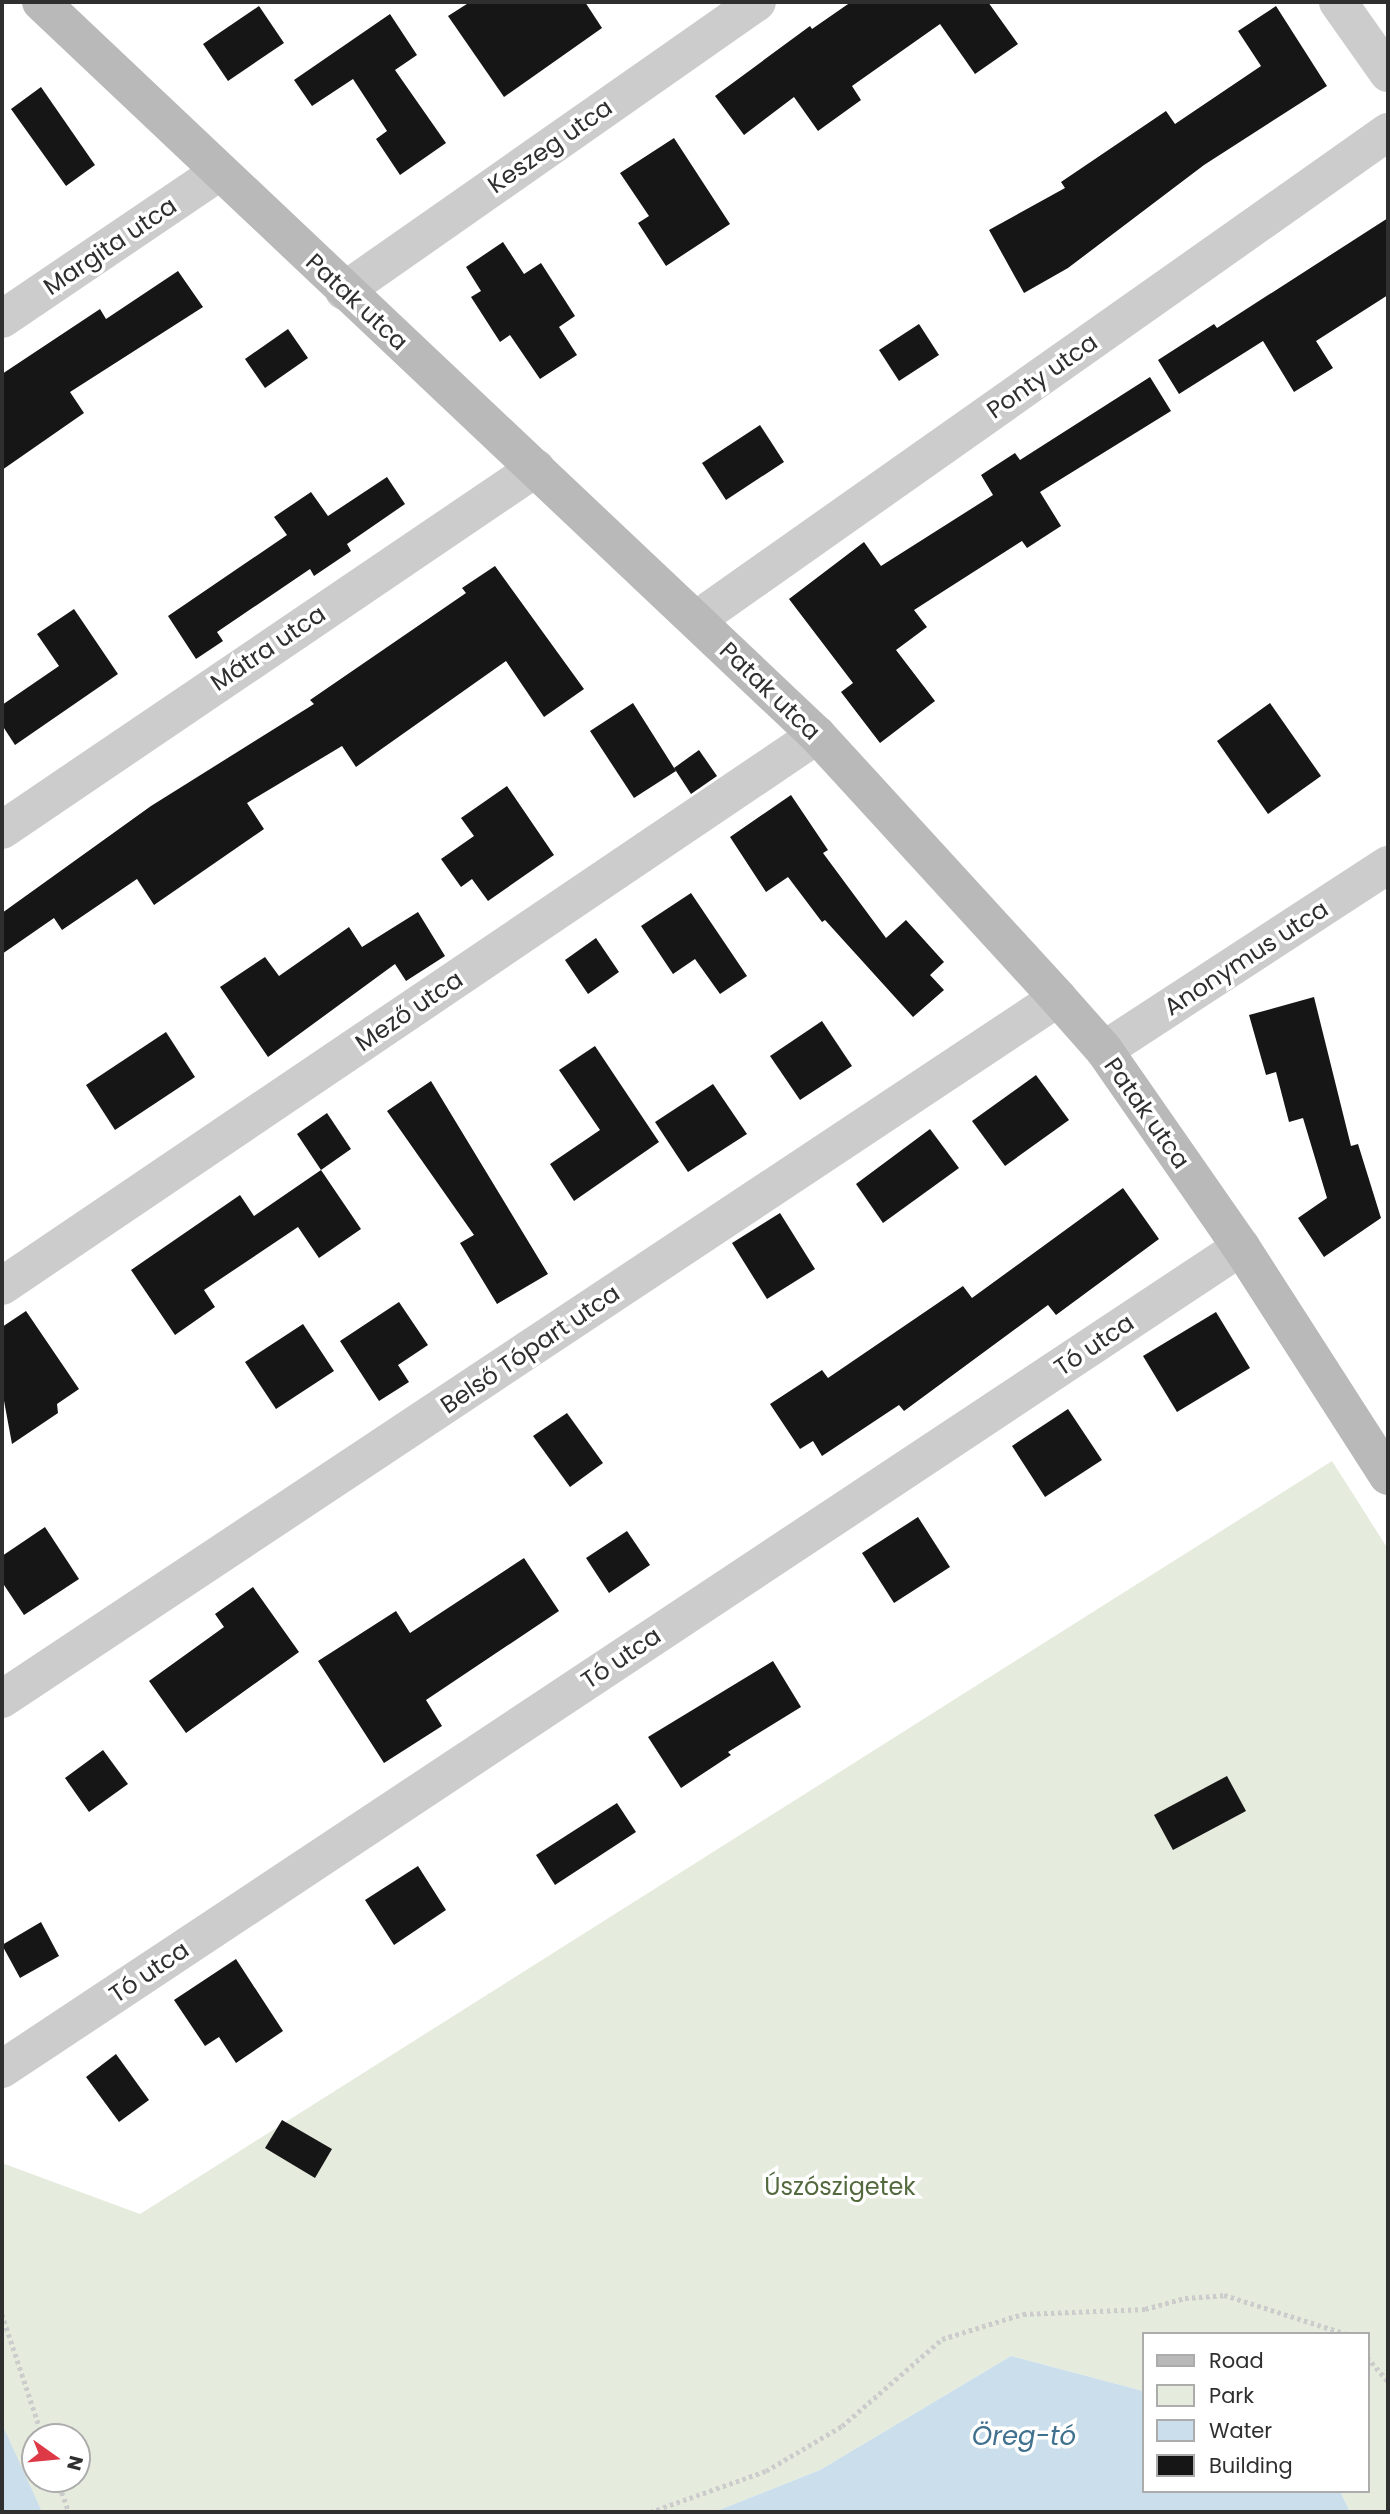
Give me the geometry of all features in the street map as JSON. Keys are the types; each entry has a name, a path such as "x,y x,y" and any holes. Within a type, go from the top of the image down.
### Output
{"street":[{"name":"Patak utca","path":"41,2 218,173 536,468 817,735 1058,998 1104,1050 1241,1247 1388,1476"},
{"name":"Keszeg utca","path":"344,291 757,2"},
{"path":"1338,2 1388,74"},
{"name":"Ponty utca","path":"696,620 1388,132"},
{"name":"Margita utca","path":"2,318 218,173"},
{"name":"Mátra utca","path":"2,830 536,468"},
{"name":"Mező utca","path":"2,1286 817,735"},
{"name":"Anonymus utca","path":"1104,1050 1388,866"},
{"name":"Belső Tópart utca","path":"2,1699 1058,998"},
{"name":"Tó utca","path":"2,2069 1241,1247"}],"path":[{"path":"650,2512 766,2471 842,2426 942,2339 1023,2314 1145,2309 1185,2298 1224,2295 1341,2332"},
{"path":"2,2314 38,2423"},
{"path":"1369,2359 1388,2381"},
{"path":"62,2493 69,2512"}],"green space":[{"name":"Úszószigetek","path":"1332,1461 1388,1549 1388,2512 1350,2512 1341,2493 1369,2493 1369,2332 1142,2332 1142,2391 1011,2356 820,2470 714,2512 2,2512 2,2163 140,2214"}],"water":[{"name":"Öreg-tó","path":"1011,2356 1142,2391 1142,2493 1341,2493 1350,2512 714,2512 820,2470"},
{"path":"2,2424 21,2466 21,2493 33,2493 42,2512 2,2512"}],"building":[{"path":"470,2 585,2 602,28 504,97 448,16"},
{"path":"851,2 988,2 1018,44 975,74 940,24 852,86 861,100 818,131 794,97 744,135 715,96 810,26 812,29"},
{"path":"259,6 284,43 228,81 203,44"},
{"path":"1276,6 1327,86 1204,165 1068,268 1024,293 989,230 1065,188 1061,182 1166,111 1175,124 1261,66 1238,31"},
{"path":"390,14 417,55 395,70 446,143 400,175 376,139 387,131 353,79 312,106 294,80"},
{"path":"41,87 95,165 66,186 11,109"},
{"path":"674,138 730,224 666,266 638,223 649,216 620,173"},
{"path":"1388,218 1388,295 1316,341 1333,368 1294,392 1263,341 1179,394 1158,360 1214,324 1217,328"},
{"path":"503,242 524,274 541,263 575,316 559,327 577,355 540,379 510,335 500,342 471,297 481,291 466,267"},
{"path":"178,271 203,307 70,392 84,413 2,470 2,374 100,309 106,319"},
{"path":"919,324 939,355 899,381 879,350"},
{"path":"288,329 308,358 265,388 245,359"},
{"path":"1150,377 1171,411 1040,492 1061,526 1027,548 1022,541 914,610 927,627 896,650 935,701 880,743 841,692 853,683 789,599 864,542 881,566 993,495 981,475 1015,453 1020,460"},
{"path":"760,425 784,462 726,500 702,463"},
{"path":"387,477 405,504 347,544 351,551 314,576 310,569 217,632 223,641 196,659 168,616 287,535 274,517 311,492 328,516"},
{"path":"495,566 584,689 544,717 506,661 356,767 342,746 247,803 264,829 154,905 137,879 62,930 54,918 2,954 2,913 151,806 314,704 310,700 466,593 462,588"},
{"path":"74,609 118,674 15,745 2,725 2,705 59,666 37,634"},
{"path":"633,703 676,771 634,798 590,731"},
{"path":"1270,703 1321,776 1268,814 1217,741"},
{"path":"699,750 717,776 691,794 674,768"},
{"path":"507,786 554,855 488,901 472,879 461,887 441,859 474,836 461,818"},
{"path":"791,795 828,850 823,853 886,938 906,920 944,962 930,975 944,990 913,1017 825,920 822,922 788,877 766,892 730,837"},
{"path":"691,893 747,976 720,994 695,959 673,974 641,926"},
{"path":"418,912 445,956 406,981 395,964 268,1057 220,987 265,957 279,976 349,927 362,947"},
{"path":"596,938 619,972 588,994 565,960"},
{"path":"1314,997 1351,1146 1358,1144 1381,1218 1324,1257 1298,1218 1327,1198 1303,1118 1289,1122 1276,1072 1266,1075 1249,1015"},
{"path":"822,1021 852,1066 800,1100 770,1056"},
{"path":"166,1032 195,1077 115,1130 86,1085"},
{"path":"595,1046 659,1142 574,1201 550,1164 600,1130 559,1070"},
{"path":"1036,1075 1069,1120 1005,1166 972,1121"},
{"path":"431,1081 548,1274 497,1304 460,1243 474,1235 387,1111"},
{"path":"713,1084 747,1134 688,1172 655,1122"},
{"path":"327,1113 351,1149 321,1170 297,1134"},
{"path":"930,1129 959,1168 883,1223 856,1184"},
{"path":"321,1170 361,1229 319,1258 298,1227 204,1290 215,1307 175,1335 131,1270 240,1195 254,1216"},
{"path":"1123,1188 1159,1239 1056,1315 1048,1305 904,1411 899,1405 822,1456 813,1441 800,1449 770,1404 822,1370 828,1378 963,1286 972,1298"},
{"path":"780,1213 815,1269 767,1299 732,1243"},
{"path":"399,1302 428,1345 398,1365 409,1382 379,1401 340,1341"},
{"path":"26,1311 79,1389 57,1404 58,1413 12,1444 2,1390 2,1327"},
{"path":"1216,1312 1250,1368 1177,1412 1143,1356"},
{"path":"303,1324 334,1371 276,1409 245,1362"},
{"path":"1068,1409 1102,1460 1045,1497 1012,1446"},
{"path":"567,1413 603,1463 570,1487 533,1436"},
{"path":"918,1517 950,1567 894,1603 862,1553"},
{"path":"45,1527 79,1579 24,1615 2,1582 2,1556"},
{"path":"627,1531 650,1565 609,1593 586,1558"},
{"path":"524,1558 559,1611 426,1700 442,1726 384,1763 318,1661 396,1611 410,1633"},
{"path":"253,1587 299,1652 186,1733 149,1681 224,1627 215,1614"},
{"path":"773,1661 801,1707 728,1752 731,1755 681,1788 648,1737"},
{"path":"103,1750 128,1784 89,1812 65,1778"},
{"path":"1227,1776 1246,1811 1173,1850 1154,1815"},
{"path":"617,1803 636,1832 555,1885 536,1855"},
{"path":"418,1866 446,1910 394,1945 365,1900"},
{"path":"41,1922 59,1956 20,1978 2,1945"},
{"path":"236,1959 283,2031 236,2063 219,2037 205,2046 174,2000"},
{"path":"116,2054 149,2100 119,2122 86,2077"},
{"path":"282,2120 332,2149 315,2178 265,2148"}]}
